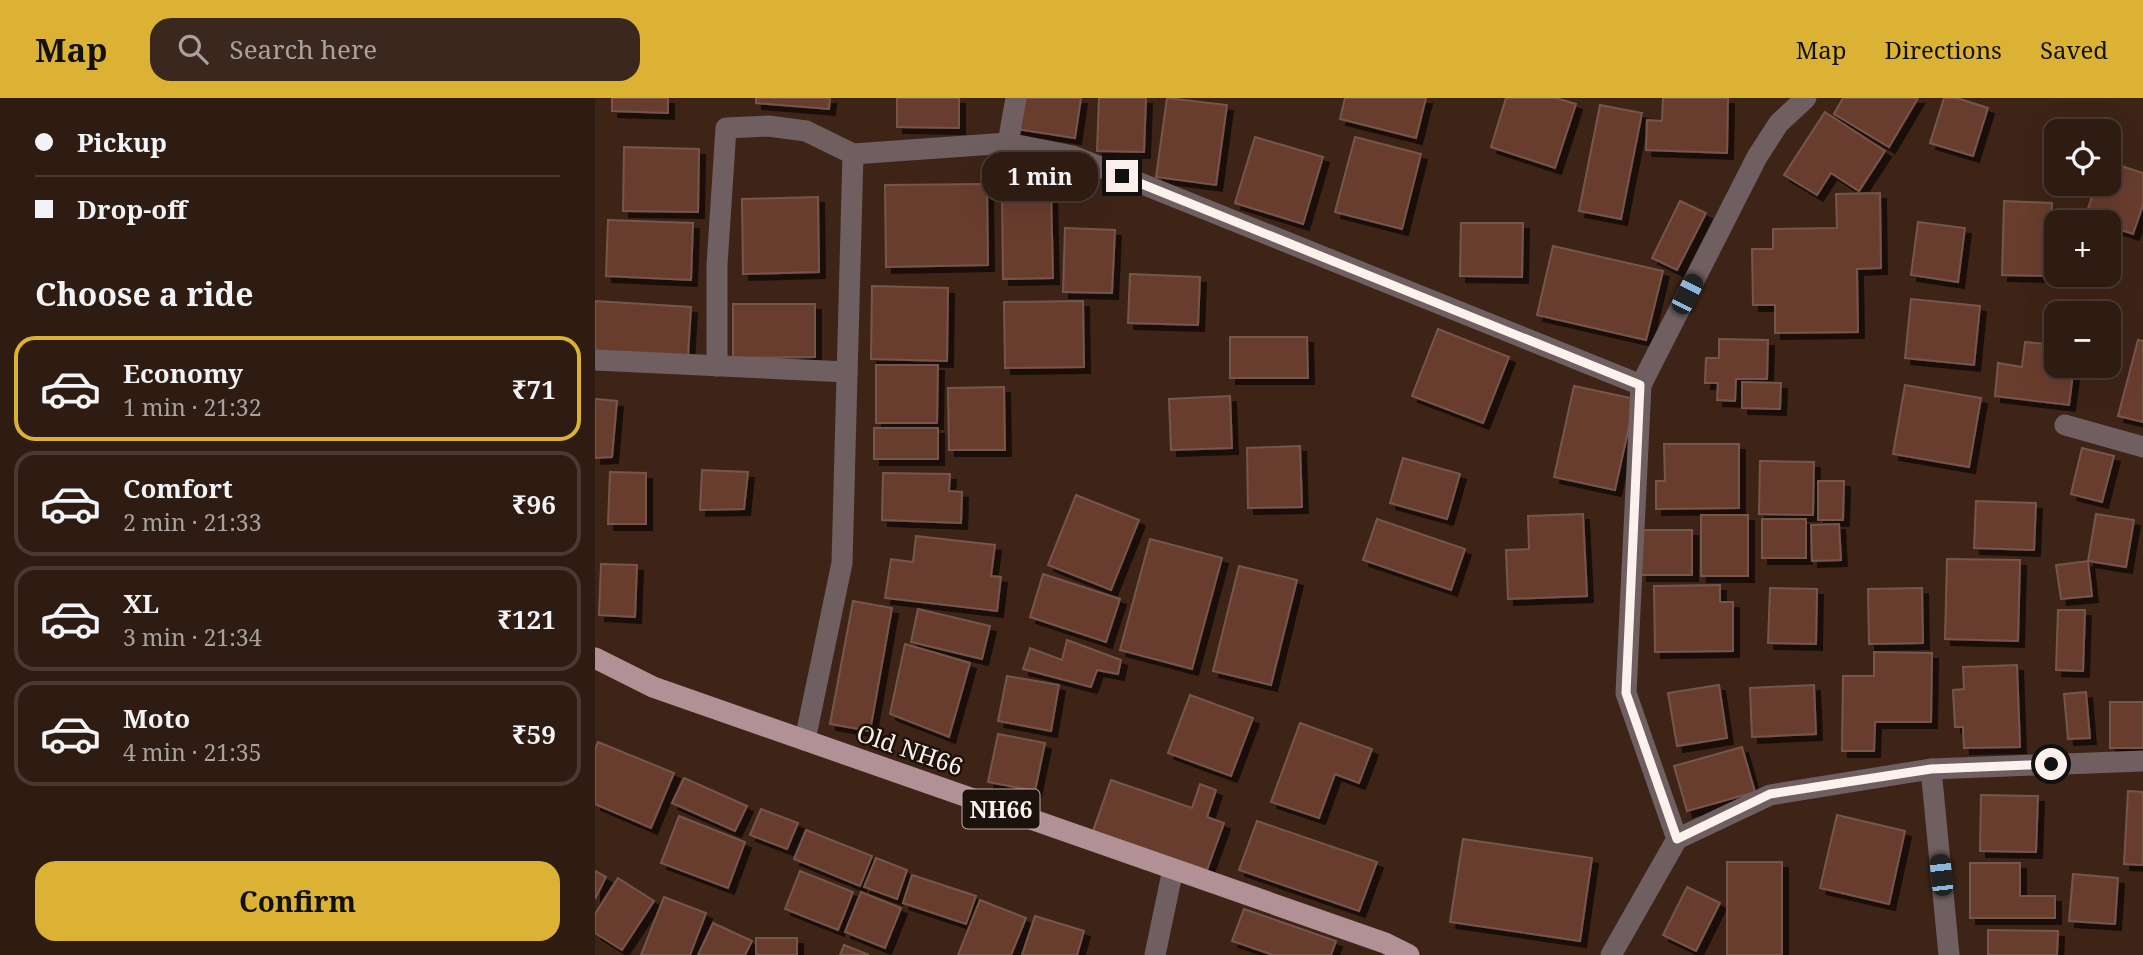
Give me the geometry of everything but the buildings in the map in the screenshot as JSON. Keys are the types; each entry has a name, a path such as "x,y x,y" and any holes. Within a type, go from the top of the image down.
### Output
{"main road":[{"name":"Old NH66","path":"595,658 653,687 1385,943 1409,955"}],"street":[{"path":"1008,143 1016,98"},
{"path":"1677,839 1626,693 1640,385 1757,157 1780,123 1806,98"},
{"path":"716,366 717,265 726,128 768,126 806,131 853,154 1008,143 1073,156 1640,385"},
{"path":"805,740 842,562 853,154"},
{"path":"595,360 847,372"},
{"path":"2065,425 2143,447"},
{"path":"1611,955 1677,839 1770,794 1931,769 2143,761"},
{"path":"1931,769 1949,955"},
{"path":"1155,955 1173,869"}],"route":[{"path":"1122,176 1640,385 1626,693 1677,839 1770,794 1931,769 2051,764"}]}
